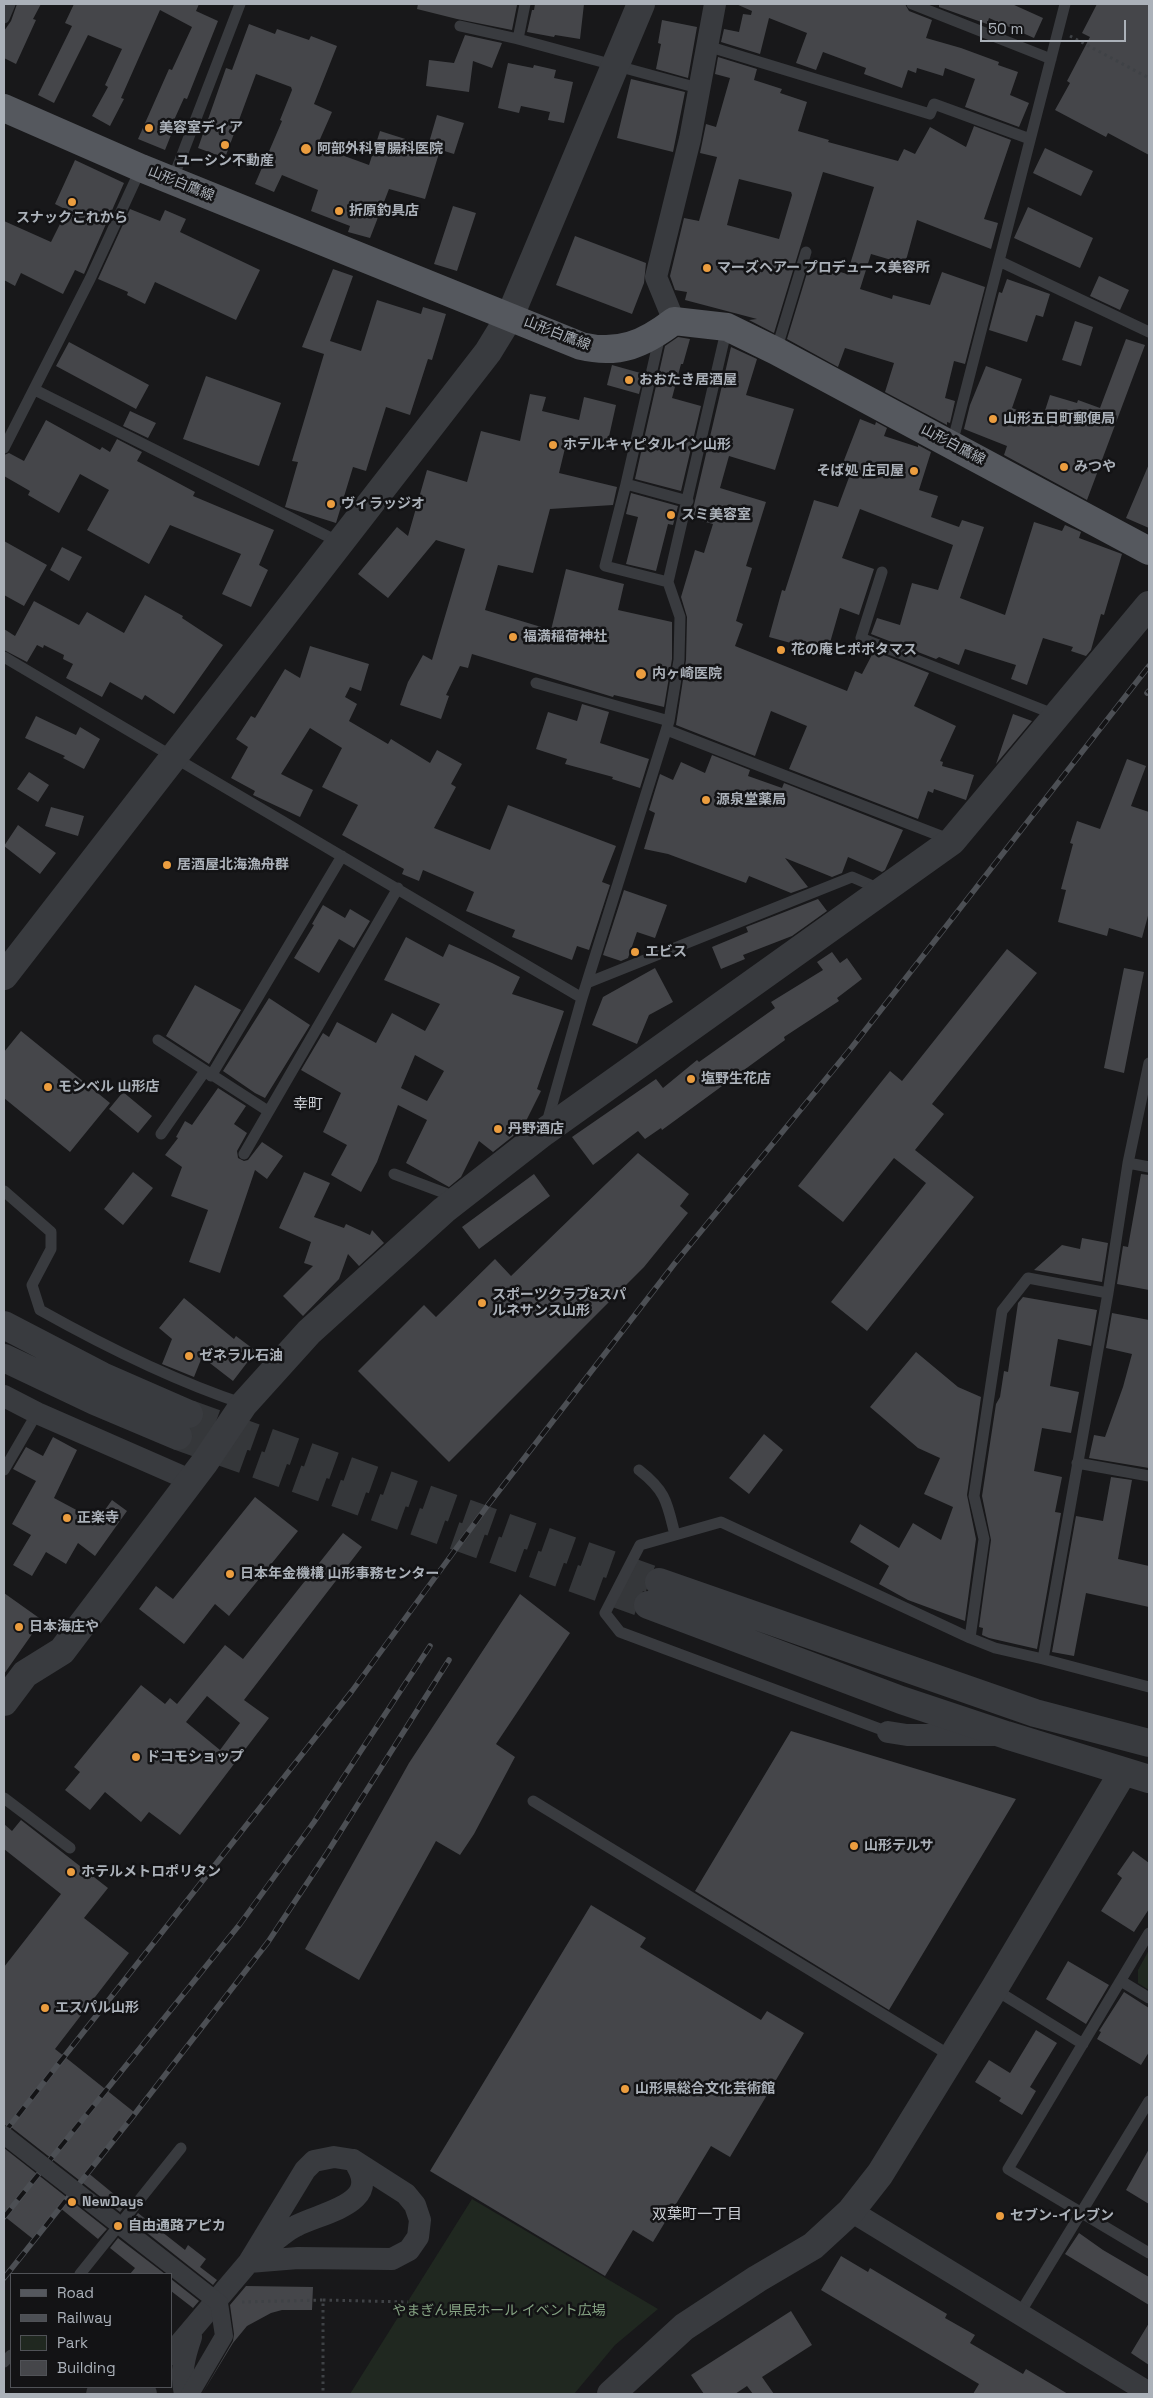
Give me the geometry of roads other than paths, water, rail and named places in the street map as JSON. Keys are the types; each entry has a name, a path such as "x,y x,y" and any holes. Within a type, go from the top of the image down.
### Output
{"main road":[{"name":"山形白鷹線","path":"4,108 172,181 581,346 594,349 626,348 667,326 728,327 952,444 1149,551"}],"street":[{"path":"4,976 338,542 488,352 510,316 641,4"},
{"path":"667,326 656,277 690,138 715,4"},
{"path":"4,1702 25,1674 62,1651 205,1462 244,1404 308,1332 460,1198 544,1132 884,891 952,840 1149,605"},
{"path":"4,1325 102,1376 184,1425 94,1401 4,1358"},
{"path":"4,1396 36,1413 190,1480"},
{"path":"611,2394 684,2327 757,2279 812,2246 850,2211 880,2174 951,2056 1133,1772 1006,1735 900,1700 654,1594 1035,1713 1145,1740"},
{"path":"888,1732 900,1726 906,1718 907,1709 900,1700"},
{"path":"888,1732 907,1735 1006,1735"},
{"path":"4,2135 219,2303 224,2336 190,2394"},
{"path":"172,2353 193,2331 249,2262 305,2170 314,2162 334,2157 353,2160 406,2194 415,2205 420,2220 418,2237 409,2250 392,2259 298,2258 249,2262"},
{"path":"249,2262 295,2226 346,2206 354,2200 362,2181 361,2171 353,2160"},
{"path":"850,2211 1149,2393"},
{"path":"186,2394 182,2380 183,2360 193,2331"},
{"path":"100,2394 135,2390"}],"lane":[{"path":"4,18 10,4"},
{"path":"172,181 240,4"},
{"path":"518,39 525,4"},
{"path":"912,4 1052,59"},
{"path":"952,444 1065,4"},
{"path":"460,26 518,39 698,88"},
{"path":"707,46 930,114 934,104 1030,139"},
{"path":"4,448 35,390 141,168"},
{"path":"776,351 806,252"},
{"path":"999,261 1149,332"},
{"path":"667,326 605,566 668,582"},
{"path":"544,1132 582,998 668,725 679,660 680,617 668,582 728,327"},
{"path":"35,390 338,542"},
{"path":"626,484 688,501"},
{"path":"882,572 861,638 1056,715"},
{"path":"4,657 582,998"},
{"path":"536,683 668,725 952,840"},
{"path":"161,1134 208,1074 342,856"},
{"path":"587,983 852,877 884,891"},
{"path":"244,1154 398,888"},
{"path":"158,1040 268,1111"},
{"path":"1043,1659 1108,1293 1128,1163 1149,1064"},
{"path":"1128,1163 1149,1167"},
{"path":"394,1174 460,1198"},
{"path":"4,1191 52,1232 51,1249 32,1285 40,1310 119,1353 201,1390 244,1404"},
{"path":"970,1638 984,1540 974,1496 1002,1311 1028,1278 1108,1293"},
{"path":"4,1470 36,1413"},
{"path":"1077,1463 1149,1476"},
{"path":"639,1470 660,1488 665,1497 675,1535"},
{"path":"888,1732 620,1632 605,1613 640,1545 721,1522 995,1648 1149,1687"},
{"path":"4,1798 70,1848"},
{"path":"533,1801 951,2056"},
{"path":"1149,1933 1008,2169 1149,2253"},
{"path":"1121,1981 1149,1998"},
{"path":"994,1989 1083,2044"},
{"path":"1020,2314 1149,2101"},
{"path":"81,2273 181,2148"}],"tunnel":[{"path":"189,1414 659,1582"},
{"path":"178,1436 648,1605"}],"railway":[{"path":"4,2133 352,1691 488,1505 675,1263 852,1047 1149,666"},
{"path":"4,2217 240,1924 314,1822 430,1646"},
{"path":"4,2278 134,2115 268,1942 327,1853 449,1660"}],"place":[{"name":"美容室ディア","path":"149,128"},
{"name":"ユーシン不動産","path":"225,145"},
{"name":"阿部外科胃腸科医院","path":"306,149"},
{"name":"スナックこれから","path":"72,202"},
{"name":"折原釣具店","path":"339,211"},
{"name":"マーズヘアー プロデュース美容所","path":"707,268"},
{"name":"おおたき居酒屋","path":"629,380"},
{"name":"山形五日町郵便局","path":"993,419"},
{"name":"ホテルキャピタルイン山形","path":"553,445"},
{"name":"みつや","path":"1064,467"},
{"name":"そば処 庄司屋","path":"914,471"},
{"name":"ヴィラッジオ","path":"331,504"},
{"name":"スミ美容室","path":"671,515"},
{"name":"福満稲荷神社","path":"513,637"},
{"name":"花の庵ヒポポタマス","path":"781,650"},
{"name":"内ヶ崎医院","path":"641,674"},
{"name":"源泉堂薬局","path":"706,800"},
{"name":"居酒屋北海漁舟群","path":"167,865"},
{"name":"エビス","path":"635,952"},
{"name":"塩野生花店","path":"691,1079"},
{"name":"モンベル 山形店","path":"48,1087"},
{"name":"丹野酒店","path":"498,1129"},
{"name":"スポーツクラブ&スパ ルネサンス山形","path":"482,1303"},
{"name":"ゼネラル石油","path":"189,1356"},
{"name":"正楽寺","path":"67,1518"},
{"name":"日本年金機構 山形事務センター","path":"230,1574"},
{"name":"日本海庄や","path":"19,1627"},
{"name":"ドコモショップ","path":"136,1757"},
{"name":"山形テルサ","path":"854,1846"},
{"name":"ホテルメトロポリタン","path":"71,1872"},
{"name":"エスパル山形","path":"45,2008"},
{"name":"山形県総合文化芸術館","path":"625,2089"},
{"name":"NewDays","path":"72,2202"},
{"name":"セブン-イレブン","path":"1000,2216"},
{"name":"自由通路アピカ","path":"118,2226"}],"district":[{"name":"幸町","path":"308,1105"},
{"name":"双葉町一丁目","path":"697,2215"}],"park label":[{"name":"やまぎん県民ホール イベント広場","path":"499,2311"}]}
